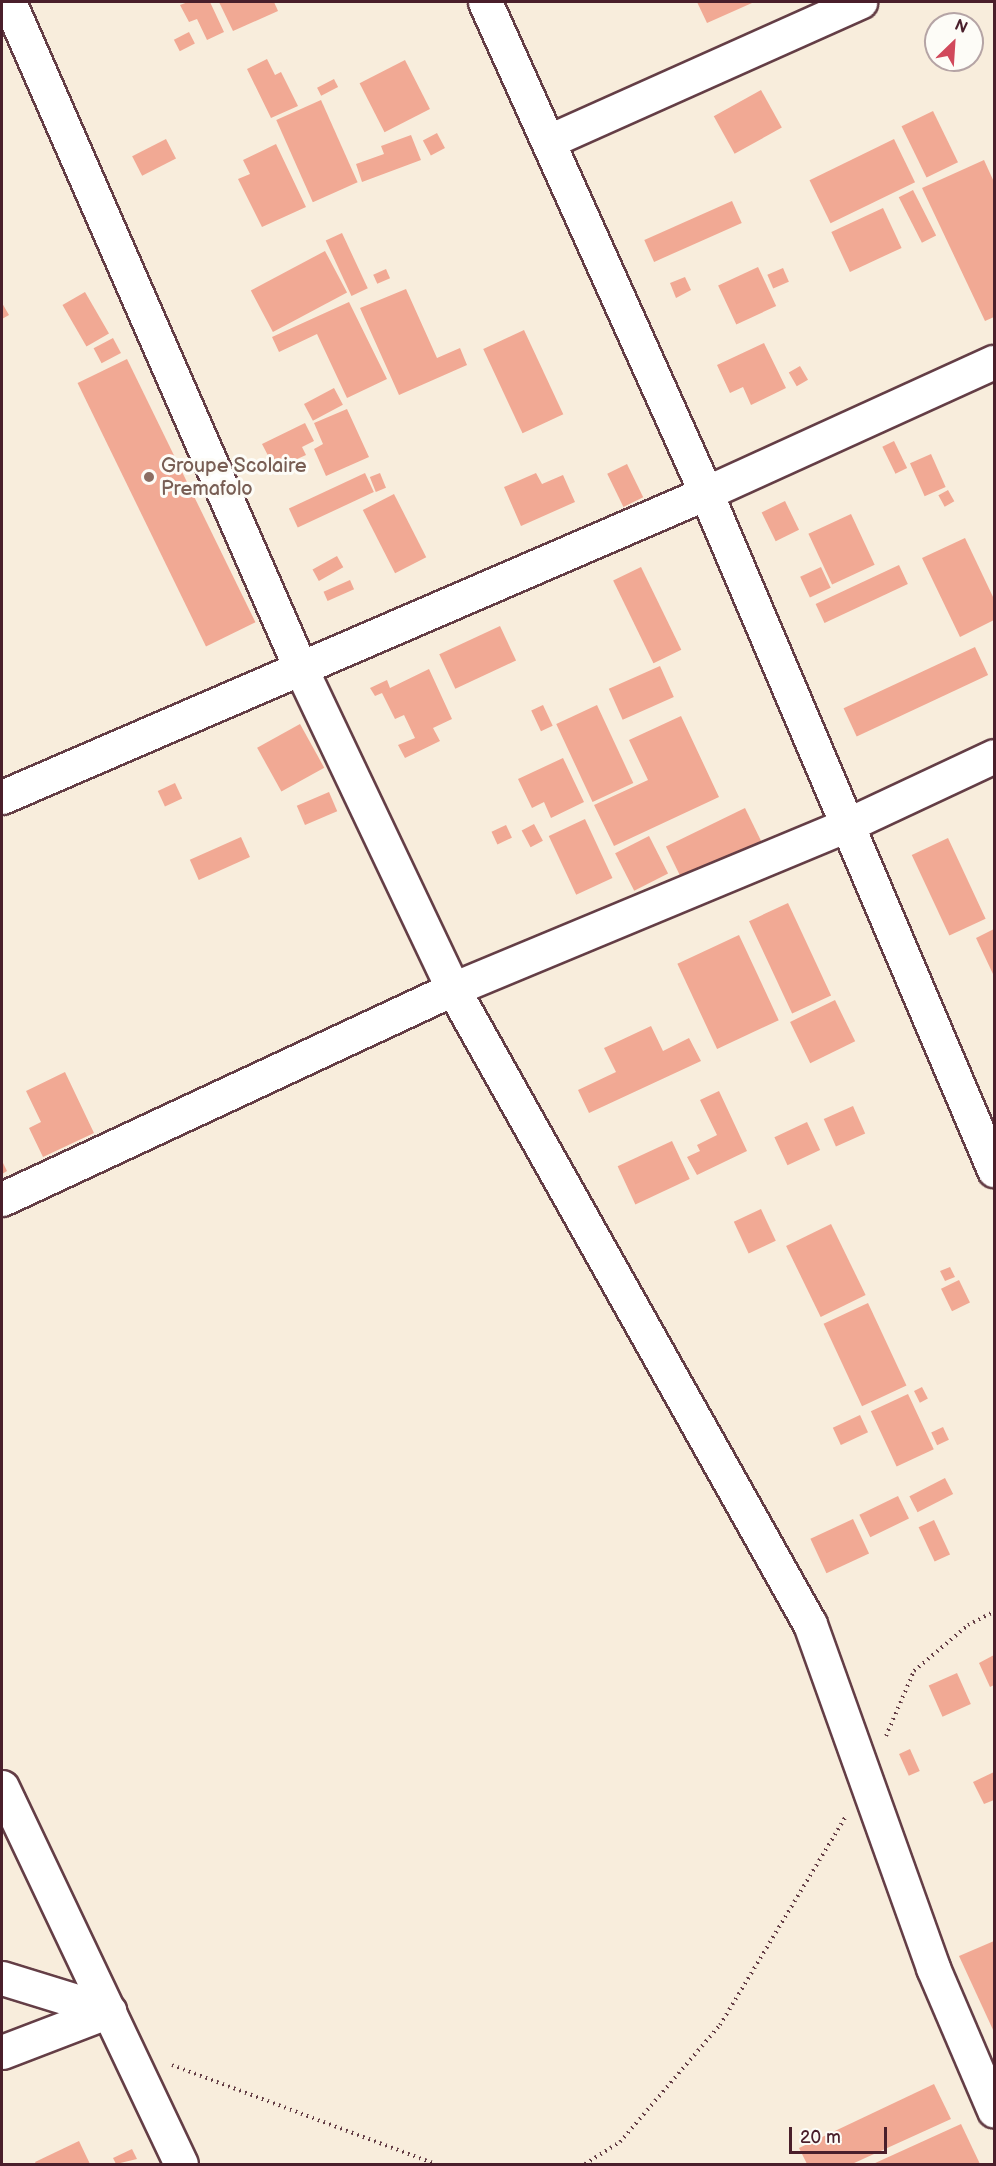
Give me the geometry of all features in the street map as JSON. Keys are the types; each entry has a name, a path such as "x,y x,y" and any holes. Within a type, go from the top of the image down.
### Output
{"street":[{"path":"9,2 300,667 453,989 810,1624 933,1968 994,2110"},
{"path":"485,2 706,493 994,1165"},
{"path":"549,141 861,2"},
{"path":"2,797 706,493 994,362"},
{"path":"2,1199 453,989 847,825 994,756"},
{"path":"2,1787 182,2164"},
{"path":"2,1978 109,2011"},
{"path":"2,2052 109,2011"}],"path":[{"path":"585,2164 620,2142 720,2025 866,1782 914,1671 968,1625 994,1612"},
{"path":"126,2048 435,2164"}],"building":[{"path":"188,2 210,2 224,32 207,40 197,19 189,22 180,5"},
{"path":"219,2 274,2 278,11 233,31"},
{"path":"697,2 751,2 752,3 707,23"},
{"path":"189,32 195,44 180,51 174,40"},
{"path":"267,59 275,75 281,72 298,106 271,118 247,69"},
{"path":"405,60 430,109 385,132 360,83"},
{"path":"334,79 338,87 321,96 317,88"},
{"path":"761,90 782,128 735,154 714,116"},
{"path":"321,100 358,182 313,202 276,120"},
{"path":"933,111 958,162 927,178 902,126"},
{"path":"437,133 445,148 431,156 423,141"},
{"path":"411,135 421,160 362,182 356,164 384,154 381,146"},
{"path":"166,139 176,159 142,176 132,156"},
{"path":"894,139 915,182 831,223 810,180"},
{"path":"276,144 306,207 262,227 238,179 250,174 243,160"},
{"path":"984,160 994,182 994,317 985,321 922,188"},
{"path":"913,190 936,235 922,243 899,197"},
{"path":"732,201 742,223 654,262 644,240"},
{"path":"883,208 902,248 850,272 831,232"},
{"path":"342,233 368,288 351,296 326,241"},
{"path":"325,251 347,292 273,332 251,290"},
{"path":"758,267 776,306 736,325 718,286"},
{"path":"783,268 789,282 773,288 767,275"},
{"path":"386,269 390,278 377,284 373,275"},
{"path":"685,277 691,290 676,298 670,283"},
{"path":"406,289 437,358 460,348 467,365 399,395 360,308"},
{"path":"85,292 109,334 86,347 62,305"},
{"path":"349,302 387,379 347,398 317,334 279,352 272,337"},
{"path":"2,303 9,315 2,319"},
{"path":"524,330 563,414 523,433 483,349"},
{"path":"113,338 121,353 102,363 94,348"},
{"path":"764,343 786,388 751,405 743,387 730,393 717,365"},
{"path":"127,359 255,622 206,646 78,383"},
{"path":"800,366 808,380 797,386 789,372"},
{"path":"334,388 343,405 313,421 304,404"},
{"path":"347,409 369,457 326,476 314,449 323,444 314,423"},
{"path":"305,423 314,441 302,447 306,455 275,469 262,444"},
{"path":"894,441 907,468 895,474 882,447"},
{"path":"931,454 946,487 925,496 910,463"},
{"path":"627,464 643,497 623,507 607,474"},
{"path":"365,473 374,492 298,528 289,508"},
{"path":"380,473 386,488 376,492 370,477"},
{"path":"536,473 542,484 563,475 575,502 521,526 504,487"},
{"path":"948,490 954,501 945,507 938,495"},
{"path":"394,494 426,557 395,573 363,510"},
{"path":"785,501 799,530 776,541 762,512"},
{"path":"851,514 875,565 832,585 808,534"},
{"path":"965,538 994,599 994,620 960,637 922,558"},
{"path":"337,556 343,567 319,581 313,570"},
{"path":"899,565 908,584 824,623 816,604"},
{"path":"641,567 681,650 653,663 613,581"},
{"path":"821,567 831,588 810,598 800,577"},
{"path":"350,580 354,589 328,601 324,592"},
{"path":"500,626 516,660 455,689 439,654"},
{"path":"975,647 988,675 857,736 844,708"},
{"path":"660,666 674,697 623,720 609,689"},
{"path":"429,669 452,719 433,728 440,741 405,758 398,745 415,738 404,715 395,719 382,693 375,696 370,688 387,680 390,688"},
{"path":"543,705 553,726 541,731 531,710"},
{"path":"597,705 633,783 593,802 556,724"},
{"path":"681,716 719,797 614,846 594,805 648,780 629,740"},
{"path":"300,724 324,768 281,791 257,748"},
{"path":"563,758 584,802 551,818 544,802 532,808 518,779"},
{"path":"175,783 182,798 165,806 158,791"},
{"path":"329,792 337,811 305,825 297,806"},
{"path":"745,808 762,843 683,882 666,847"},
{"path":"585,819 612,878 576,895 549,836"},
{"path":"534,824 543,841 531,847 522,831"},
{"path":"506,825 512,838 497,844 491,832"},
{"path":"649,836 668,873 634,891 615,853"},
{"path":"241,837 250,857 199,880 190,860"},
{"path":"948,838 986,919 949,936 912,855"},
{"path":"788,903 831,995 792,1014 749,921"},
{"path":"994,929 994,973 993,974 976,938"},
{"path":"739,935 779,1020 717,1049 677,964"},
{"path":"835,1000 855,1041 810,1063 790,1022"},
{"path":"651,1026 663,1051 689,1038 701,1061 589,1113 578,1090 616,1072 604,1048"},
{"path":"65,1072 94,1133 43,1157 29,1128 41,1122 26,1091"},
{"path":"719,1091 747,1151 697,1175 687,1157 700,1151 697,1145 717,1135 700,1100"},
{"path":"853,1106 865,1133 836,1146 824,1119"},
{"path":"807,1122 820,1150 787,1165 774,1137"},
{"path":"672,1141 690,1179 635,1204 618,1166"},
{"path":"2,1161 7,1171 2,1174"},
{"path":"761,1209 776,1241 749,1253 734,1222"},
{"path":"831,1224 866,1295 821,1317 786,1246"},
{"path":"950,1267 955,1277 945,1281 940,1271"},
{"path":"959,1280 970,1302 952,1311 941,1289"},
{"path":"868,1303 906,1385 862,1406 824,1324"},
{"path":"922,1387 928,1399 920,1403 914,1391"},
{"path":"908,1394 934,1449 897,1467 871,1411"},
{"path":"860,1415 868,1432 841,1445 833,1428"},
{"path":"943,1427 949,1440 937,1445 931,1432"},
{"path":"945,1478 953,1494 918,1512 909,1496"},
{"path":"898,1496 909,1518 870,1537 859,1515"},
{"path":"853,1519 869,1553 826,1573 810,1539"},
{"path":"934,1520 950,1554 935,1562 919,1527"},
{"path":"994,1655 994,1685 990,1687 979,1663"},
{"path":"957,1673 971,1704 943,1717 929,1686"},
{"path":"910,1749 920,1771 909,1776 899,1754"},
{"path":"994,1772 994,1800 984,1804 973,1782"},
{"path":"994,1941 994,2032 959,1956"},
{"path":"934,2084 951,2119 852,2164 807,2164 799,2148"},
{"path":"961,2124 980,2164 873,2164"},
{"path":"79,2141 90,2164 36,2164 35,2162"},
{"path":"132,2149 137,2159 116,2164 113,2158"}],"place":[{"name":"Groupe Scolaire Premafolo","path":"149,477"}]}
